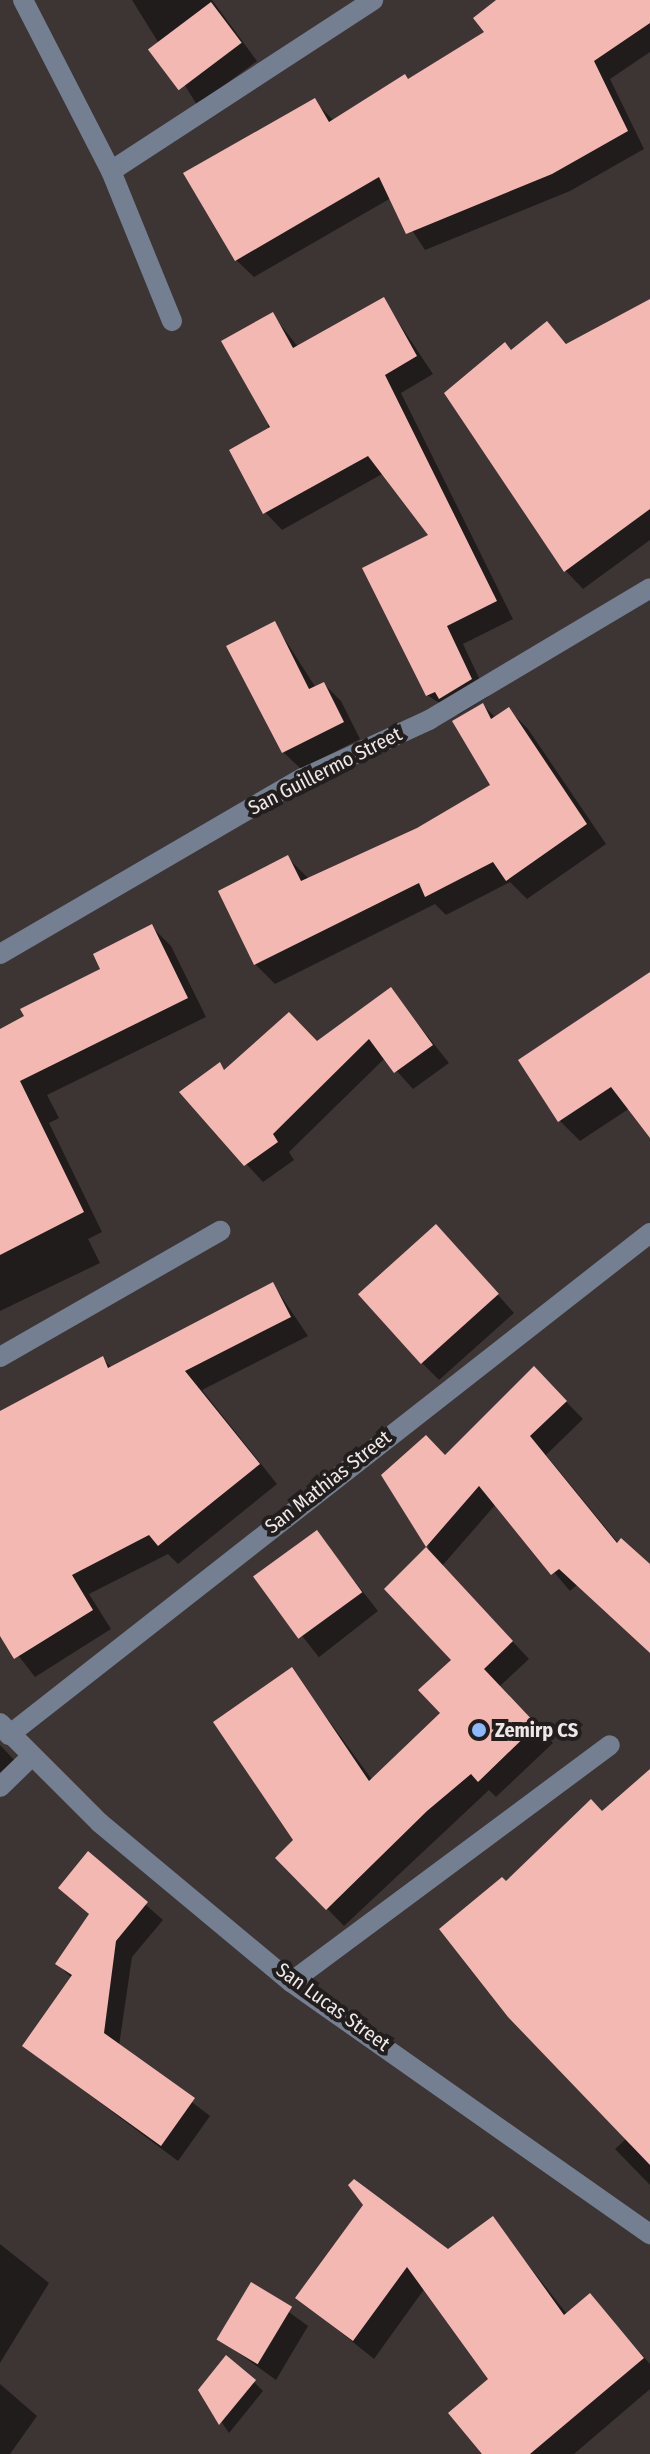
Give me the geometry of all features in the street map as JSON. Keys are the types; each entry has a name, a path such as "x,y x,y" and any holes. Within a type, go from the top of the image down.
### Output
{"street":[{"path":"23,0 111,171 172,321"},
{"path":"111,171 373,0"},
{"name":"San Guillermo Street","path":"0,954 303,778 429,720 650,588"},
{"path":"0,1357 220,1231"},
{"name":"San Mathias Street","path":"5,1729 650,1233"},
{"name":"San Lucas Street","path":"5,1729 31,1757 291,1982 650,2234"},
{"path":"291,1982 610,1745"},
{"path":"0,1787 31,1757"}],"building":[{"path":"496,0 650,0 650,23 594,61 628,131 552,174 406,234 379,177 235,261 183,173 315,98 329,122 405,74 408,79 484,32 473,18"},
{"path":"211,2 242,43 179,90 148,50"},
{"path":"384,297 417,356 385,375 497,601 447,626 472,679 439,699 435,692 426,696 362,568 428,535 368,456 263,514 229,450 270,427 221,341 273,312 293,348"},
{"path":"650,299 650,509 564,572 444,393 505,342 511,350 547,321 566,344"},
{"path":"275,621 309,689 324,682 344,722 282,753 226,646"},
{"path":"483,703 491,719 509,707 587,824 506,881 493,862 425,897 419,883 254,965 218,891 288,855 301,881 417,828 490,785 452,721"},
{"path":"152,924 188,998 20,1081 84,1212 0,1255 0,1029 24,1016 20,1009 100,969 93,954"},
{"path":"650,972 650,1138 611,1087 558,1122 518,1060"},
{"path":"391,987 433,1045 394,1073 369,1039 273,1134 278,1142 244,1166 179,1092 220,1062 224,1070 289,1012 317,1041"},
{"path":"436,1224 499,1294 421,1364 358,1294"},
{"path":"273,1282 291,1317 185,1371 260,1464 158,1546 149,1535 72,1575 93,1610 14,1659 0,1636 0,1411 103,1356 108,1368"},
{"path":"534,1366 567,1401 530,1436 617,1543 621,1538 650,1564 650,1653 559,1569 551,1575 479,1486 426,1547 381,1475 426,1435 445,1455"},
{"path":"317,1530 362,1592 298,1639 253,1576"},
{"path":"426,1547 513,1641 484,1669 537,1725 478,1782 471,1774 427,1811 326,1910 275,1858 293,1840 213,1722 292,1667 369,1781 440,1713 418,1690 451,1660 384,1589"},
{"path":"650,1769 650,2165 508,2017 439,1929 502,1877 506,1881 591,1799 602,1811"},
{"path":"88,1851 148,1902 116,1941 104,2033 195,2098 161,2146 22,2046 72,1975 55,1964 89,1914 58,1888"},
{"path":"354,2179 448,2249 493,2216 564,2315 590,2293 644,2358 530,2454 482,2454 448,2413 488,2379 407,2267 353,2341 295,2298 363,2205 348,2185"},
{"path":"251,2282 292,2307 258,2364 216,2339"},
{"path":"226,2355 256,2380 219,2425 198,2390"}],"place":[{"name":"Zemirp CS","path":"479,1730"}]}
